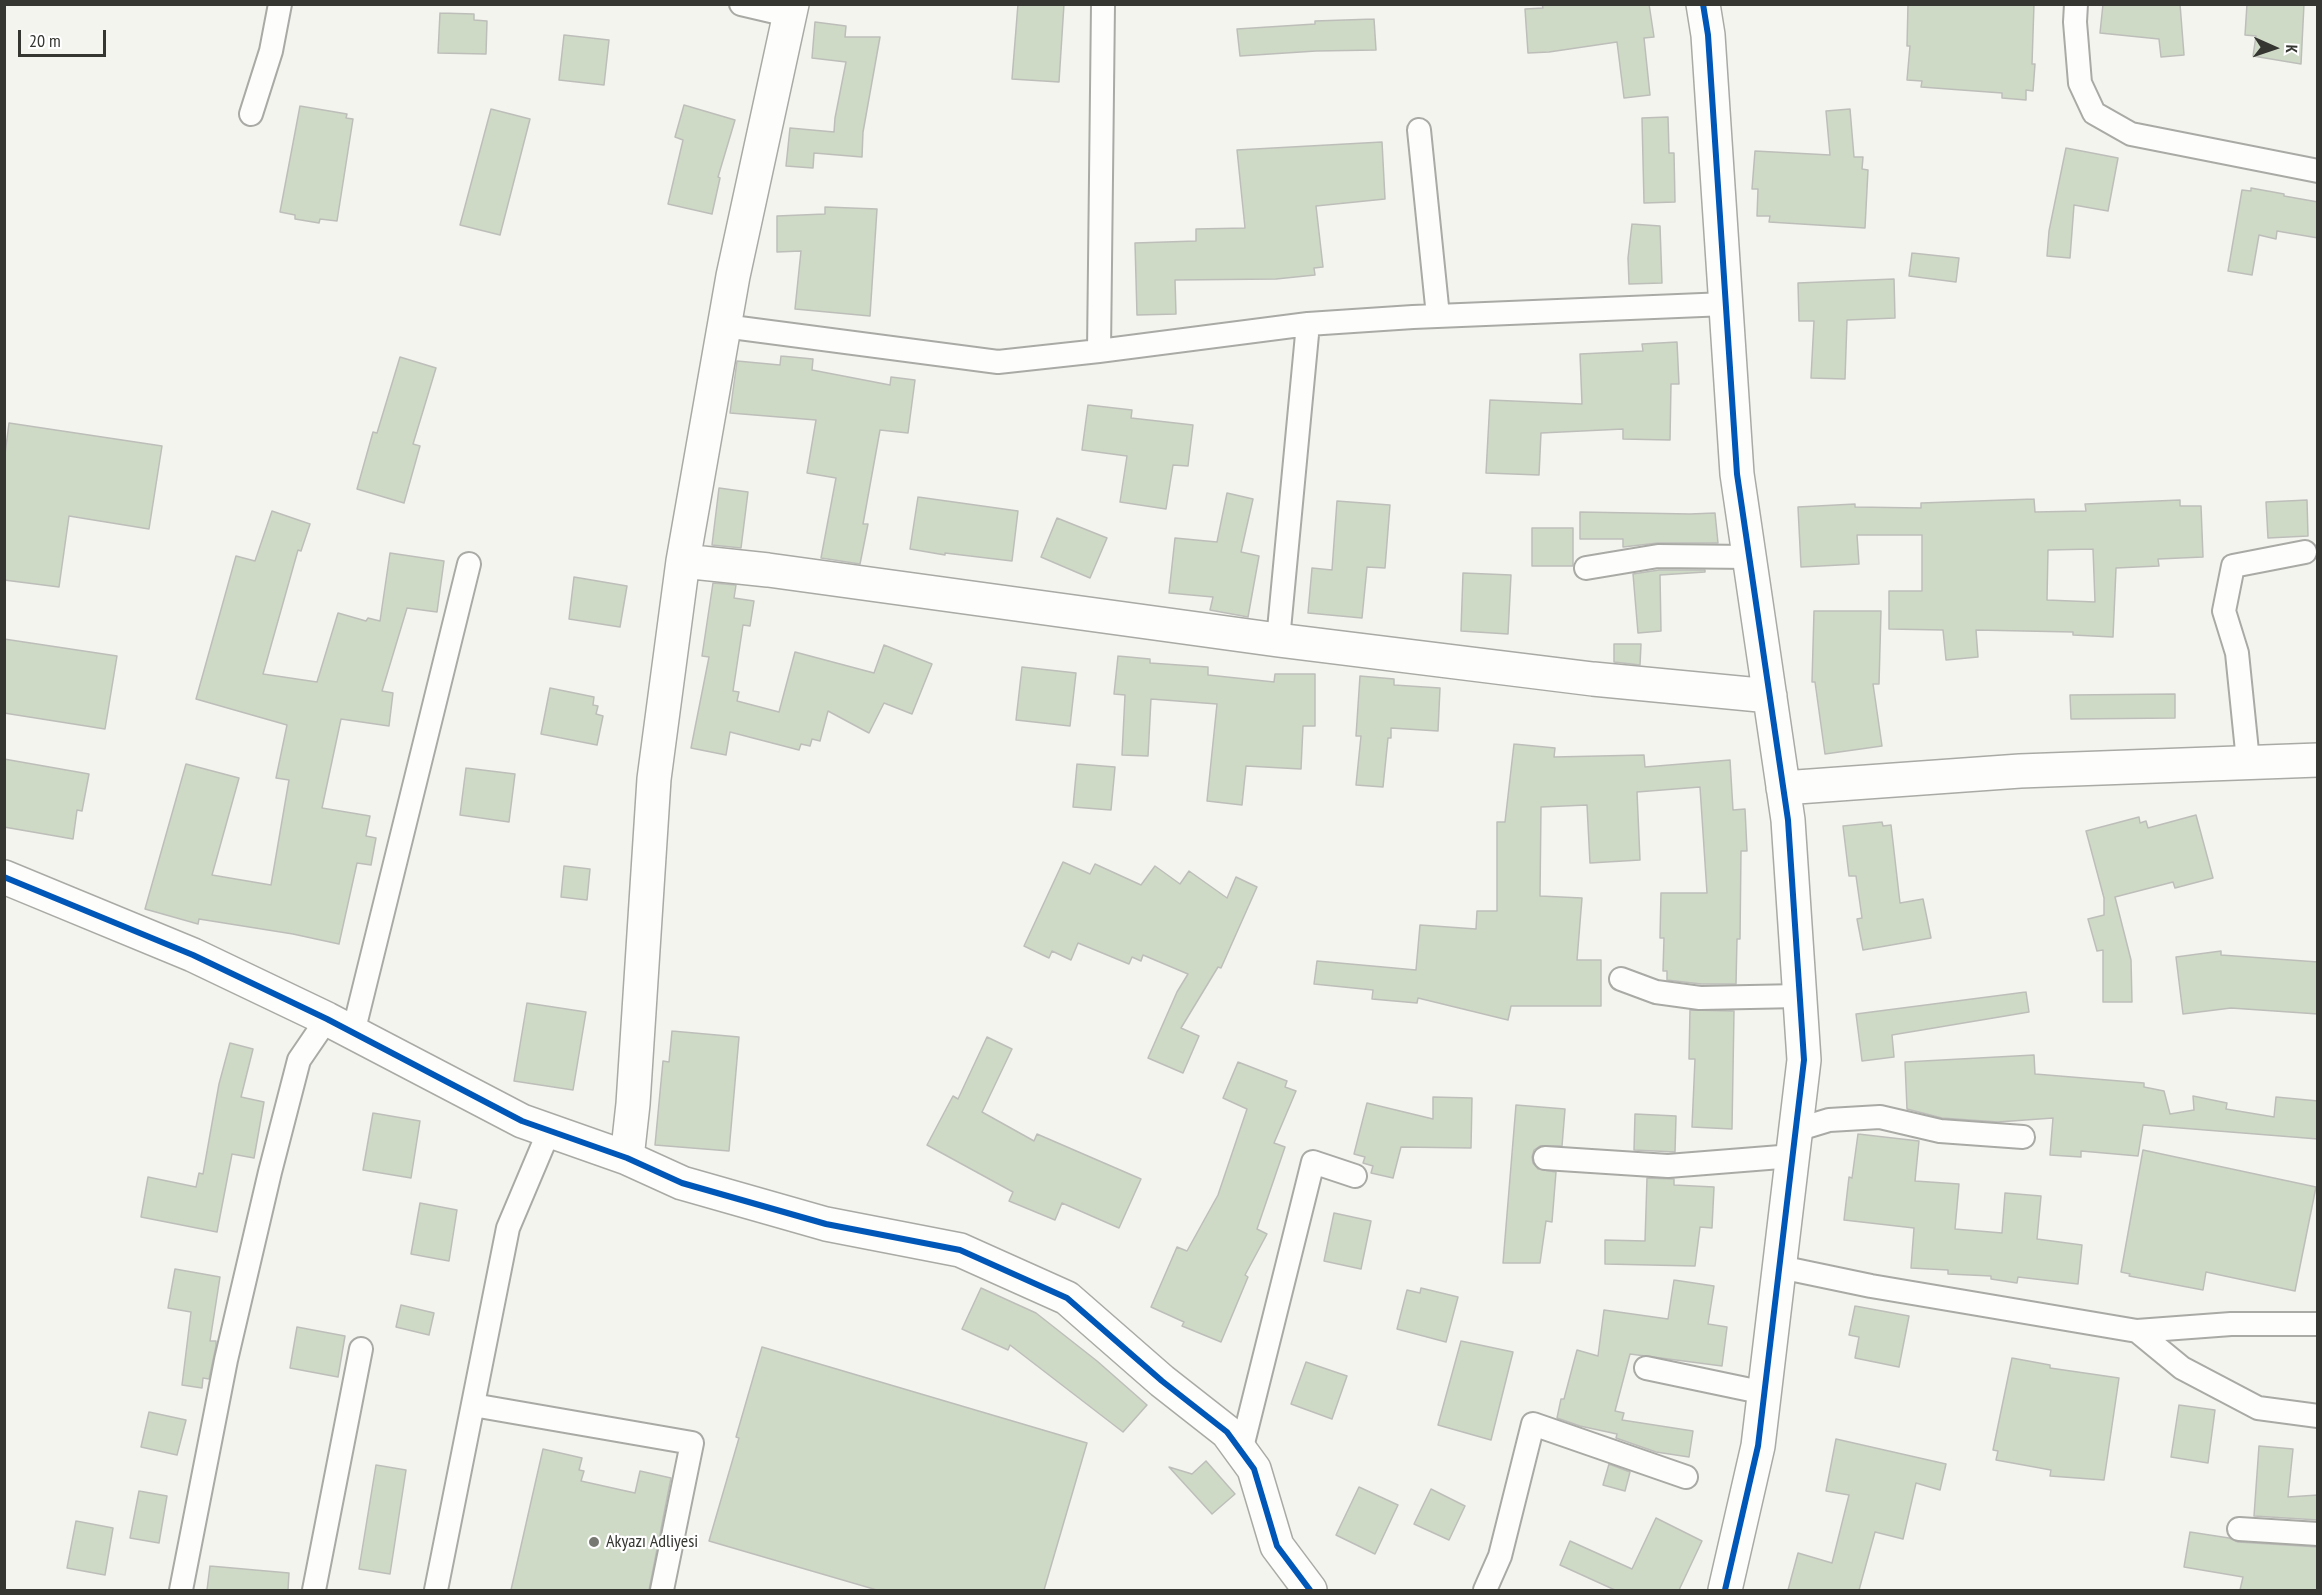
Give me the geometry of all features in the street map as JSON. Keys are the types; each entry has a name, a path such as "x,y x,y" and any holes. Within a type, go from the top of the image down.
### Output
{"street":[{"path":"250,114 271,51 280,4"},
{"path":"627,1158 633,1104 654,779 683,561 733,276 790,10 741,4"},
{"path":"1099,351 1103,4"},
{"path":"1702,4 1708,35 1737,474 1788,820 1804,1059 1758,1446 1725,1590"},
{"path":"2076,4 2074,22 2080,83 2094,113 2131,134 2318,171"},
{"path":"1419,130 1438,316"},
{"path":"724,326 998,362 1308,324 1726,304"},
{"path":"1278,640 1308,324"},
{"path":"2247,761 2237,653 2224,611 2233,566 2305,552"},
{"path":"1586,568 1658,556 1749,557"},
{"path":"683,561 792,573 1278,640 1593,679 1770,696"},
{"path":"181,1590 226,1360 272,1160 299,1059 340,1026 470,564"},
{"path":"1783,788 2020,771 2318,760"},
{"path":"4,877 193,955 340,1026 522,1121 627,1158 682,1183 826,1224 960,1251 1067,1298 1162,1381 1227,1432 1254,1469 1278,1546 1310,1590"},
{"path":"1621,979 1656,992 1700,998 1800,996"},
{"path":"1545,1158 1668,1166 1795,1143 1829,1120 1880,1117 1940,1131 2023,1137"},
{"path":"436,1590 508,1228 549,1131"},
{"path":"1241,1451 1312,1162 1355,1176"},
{"path":"1780,1267 1871,1286 2137,1331 2231,1324 2318,1324"},
{"path":"2137,1331 2182,1368 2258,1408 2318,1416"},
{"path":"314,1590 361,1349"},
{"path":"1646,1368 1765,1393"},
{"path":"472,1406 692,1443 662,1590"},
{"path":"1485,1590 1500,1556 1533,1424 1686,1477"},
{"path":"2239,1529 2318,1534"}],"building":[{"path":"1018,4 1064,4 1059,82 1012,79"},
{"path":"1542,4 1649,4 1654,37 1644,38 1650,95 1624,98 1617,42 1528,53 1525,9 1543,8"},
{"path":"1908,4 2034,4 2033,91 2026,90 2026,100 2002,98 2002,93 1921,87 1922,81 1907,80 1910,46 1907,46"},
{"path":"2103,4 2180,4 2184,55 2161,57 2159,39 2100,33"},
{"path":"2247,4 2304,4 2301,64 2253,56 2256,36 2245,35"},
{"path":"440,13 474,14 474,20 487,21 486,54 438,53"},
{"path":"1374,19 1376,50 1240,56 1237,29 1315,24 1315,21"},
{"path":"815,22 846,26 845,37 880,37 863,132 862,157 814,153 813,168 786,166 790,128 834,132 846,62 812,58"},
{"path":"564,35 609,40 604,85 559,80"},
{"path":"684,105 735,120 718,177 720,178 712,214 668,204 683,140 675,137"},
{"path":"300,106 347,114 346,118 353,119 337,221 320,219 319,223 295,219 295,215 280,212"},
{"path":"491,109 530,119 500,235 460,225"},
{"path":"1850,109 1854,157 1863,157 1862,169 1868,170 1865,228 1769,222 1770,216 1757,216 1758,189 1752,189 1755,151 1830,155 1826,111"},
{"path":"1668,117 1669,153 1674,153 1675,202 1644,203 1642,118"},
{"path":"1382,142 1385,199 1316,206 1323,267 1314,268 1315,275 1276,279 1175,280 1176,314 1137,315 1135,243 1196,241 1196,229 1245,228 1237,150"},
{"path":"2066,148 2118,158 2108,211 2074,205 2070,258 2047,256 2049,231"},
{"path":"2251,188 2318,202 2318,238 2277,231 2276,239 2259,235 2252,275 2228,271 2242,190 2251,191"},
{"path":"825,207 877,209 870,316 795,309 801,251 777,252 777,216 825,214"},
{"path":"1632,224 1660,226 1662,283 1629,284 1628,258"},
{"path":"1912,253 1959,258 1956,282 1909,276"},
{"path":"1894,279 1895,318 1847,320 1845,379 1811,378 1814,321 1799,321 1798,283"},
{"path":"1677,342 1679,384 1671,384 1670,440 1623,439 1623,429 1541,433 1539,475 1486,473 1490,400 1582,404 1580,354 1643,351 1642,344"},
{"path":"781,356 813,359 812,370 890,385 891,377 915,380 908,433 880,430 863,524 868,524 860,564 821,558 836,478 807,473 816,420 730,413 737,361 780,365"},
{"path":"400,357 436,368 413,444 420,446 404,503 357,489 373,432 377,433"},
{"path":"1088,405 1132,410 1131,418 1193,425 1188,466 1173,465 1166,509 1120,502 1127,456 1082,450"},
{"path":"9,423 162,446 149,529 69,516 59,587 4,580 4,462"},
{"path":"719,488 748,492 741,548 712,545"},
{"path":"1227,493 1253,499 1241,552 1259,556 1248,617 1210,610 1213,597 1169,593 1175,538 1217,542"},
{"path":"918,497 1018,511 1012,561 945,553 945,555 910,549"},
{"path":"2034,499 2035,512 2086,511 2085,504 2180,500 2180,506 2201,506 2203,557 2158,559 2159,566 2116,568 2113,637 2073,635 2073,632 1976,630 1978,657 1946,660 1943,630 1889,629 1889,591 1922,591 1922,535 1857,535 1859,564 1801,567 1798,507 1855,504 1855,507 1921,508 1921,503","holes":["2093,549 2095,602 2047,600 2048,550"]},
{"path":"2307,500 2308,536 2268,538 2266,502"},
{"path":"1337,501 1390,505 1385,568 1367,567 1362,618 1308,613 1312,568 1332,570"},
{"path":"272,511 310,524 301,551 298,550 263,674 317,682 338,613 366,621 368,618 380,621 390,553 444,561 437,612 407,608 382,691 393,693 389,726 341,719 322,808 370,816 366,836 376,838 371,865 357,863 339,944 199,919 198,924 145,909 186,764 239,778 212,875 271,885 289,780 276,778 287,725 196,699 236,556 255,561"},
{"path":"1580,512 1715,513 1718,543 1658,543 1623,547 1623,539 1580,539"},
{"path":"1057,518 1107,538 1090,578 1041,557"},
{"path":"1532,528 1573,528 1573,566 1532,566"},
{"path":"1659,570 1705,570 1705,572 1660,575 1661,631 1638,633 1633,574"},
{"path":"1463,573 1511,575 1508,634 1461,631"},
{"path":"574,577 627,586 620,627 569,619"},
{"path":"713,583 736,585 734,598 754,601 750,626 743,625 733,691 739,692 737,701 779,712 795,652 874,673 884,645 932,664 912,714 884,703 869,733 828,711 820,741 812,739 810,746 801,744 799,750 730,732 726,755 691,748 709,657 702,656"},
{"path":"1814,611 1881,611 1879,684 1873,684 1882,746 1825,754 1815,682 1812,682"},
{"path":"4,639 117,656 105,729 4,713"},
{"path":"1614,644 1641,644 1640,665 1614,662"},
{"path":"1118,656 1150,659 1150,663 1208,667 1208,675 1274,682 1275,674 1315,674 1315,726 1303,726 1301,769 1246,766 1242,805 1207,801 1217,704 1151,699 1148,756 1122,755 1125,695 1114,694"},
{"path":"1022,667 1076,673 1070,726 1016,720"},
{"path":"1360,676 1394,679 1394,685 1440,688 1438,731 1391,728 1383,787 1356,785 1361,736 1356,736"},
{"path":"550,688 594,697 593,705 598,706 596,714 603,716 597,745 541,734"},
{"path":"2175,694 2175,718 2071,719 2070,695"},
{"path":"1514,744 1555,748 1554,757 1644,755 1645,767 1730,760 1733,810 1745,809 1747,851 1741,851 1740,939 1737,939 1736,984 1701,984 1667,980 1667,971 1663,971 1664,938 1660,938 1661,893 1707,893 1700,787 1637,792 1640,860 1590,863 1587,805 1541,807 1540,896 1582,898 1577,960 1601,960 1601,1006 1511,1006 1508,1020 1418,998 1417,1003 1372,999 1373,990 1314,984 1317,961 1416,970 1420,925 1476,929 1477,911 1497,911 1497,822 1505,822"},
{"path":"4,759 89,774 82,811 77,810 73,839 4,827"},
{"path":"1077,764 1115,767 1111,810 1073,807"},
{"path":"466,768 515,774 509,822 460,815"},
{"path":"2196,815 2213,878 2175,888 2173,882 2115,897 2131,960 2132,1002 2103,1002 2103,950 2097,951 2088,919 2104,915 2104,898 2086,831 2139,817 2140,823 2146,821 2148,828"},
{"path":"1882,822 1883,826 1891,825 1900,903 1923,899 1931,938 1863,950 1857,919 1862,918 1856,876 1849,876 1843,826"},
{"path":"1063,862 1090,874 1095,864 1141,885 1155,866 1180,884 1189,871 1227,898 1236,877 1257,887 1221,968 1218,967 1181,1028 1199,1036 1183,1073 1148,1058 1177,992 1188,974 1143,955 1141,961 1132,957 1129,964 1078,943 1071,960 1052,951 1049,958 1024,946"},
{"path":"564,866 590,869 587,900 561,897"},
{"path":"2221,951 2221,955 2318,962 2318,1014 2231,1008 2183,1014 2176,957"},
{"path":"2026,992 2029,1012 1892,1035 1894,1057 1862,1061 1856,1014"},
{"path":"527,1003 586,1012 573,1090 514,1081"},
{"path":"1690,1010 1734,1011 1732,1129 1692,1127 1695,1059 1689,1059"},
{"path":"672,1031 739,1037 729,1151 655,1145 663,1061 669,1062"},
{"path":"987,1037 1012,1049 982,1112 1034,1141 1037,1134 1141,1179 1119,1228 1062,1203 1055,1220 1009,1201 1013,1192 927,1145 953,1096 958,1099"},
{"path":"230,1043 253,1049 241,1097 264,1102 254,1158 232,1154 217,1232 141,1217 148,1177 196,1187 199,1173 203,1174 219,1084"},
{"path":"2034,1055 2035,1074 2144,1083 2144,1087 2164,1091 2170,1114 2194,1110 2193,1096 2227,1103 2226,1109 2274,1117 2276,1097 2318,1101 2318,1139 2143,1125 2138,1156 2081,1151 2081,1157 2050,1155 2053,1118 1998,1122 1942,1118 1907,1109 1905,1062"},
{"path":"1238,1062 1287,1081 1285,1087 1296,1091 1274,1143 1285,1147 1257,1229 1267,1234 1245,1275 1248,1277 1221,1342 1182,1326 1184,1322 1151,1307 1177,1247 1187,1251 1218,1195 1247,1109 1223,1098"},
{"path":"1433,1097 1472,1098 1471,1148 1401,1147 1393,1178 1371,1173 1373,1166 1363,1163 1365,1157 1354,1154 1367,1103 1433,1119"},
{"path":"1516,1105 1565,1109 1562,1146 1540,1146 1534,1150 1532,1157 1538,1169 1556,1172 1552,1222 1546,1221 1540,1263 1503,1263"},
{"path":"373,1113 420,1121 411,1178 363,1170"},
{"path":"1635,1114 1676,1116 1675,1152 1634,1150"},
{"path":"1858,1134 1919,1141 1915,1181 1959,1184 1955,1229 2002,1233 2005,1193 2041,1196 2037,1239 2082,1245 2078,1284 2018,1277 2017,1283 1991,1279 1991,1276 1948,1274 1948,1270 1911,1268 1914,1228 1844,1220 1849,1177 1852,1178"},
{"path":"2143,1150 2316,1187 2295,1291 2206,1272 2203,1290 2129,1276 2130,1274 2121,1272"},
{"path":"1647,1178 1674,1179 1674,1185 1714,1187 1712,1228 1700,1227 1695,1266 1605,1264 1605,1240 1645,1241"},
{"path":"420,1203 457,1210 449,1261 411,1254"},
{"path":"1334,1213 1371,1221 1361,1269 1324,1261"},
{"path":"175,1269 220,1277 210,1341 216,1341 216,1346 209,1379 203,1378 202,1388 182,1385 191,1312 168,1308"},
{"path":"1674,1280 1714,1286 1708,1324 1727,1327 1722,1366 1630,1354 1615,1411 1624,1413 1622,1420 1693,1431 1689,1457 1656,1452 1616,1438 1617,1434 1580,1426 1557,1418 1577,1350 1598,1356 1604,1310 1668,1319"},
{"path":"981,1288 1036,1313 1097,1361 1147,1405 1123,1432 1010,1345 1008,1350 962,1329"},
{"path":"1421,1288 1458,1297 1446,1342 1397,1329 1407,1290 1420,1293"},
{"path":"401,1305 434,1313 429,1335 396,1327"},
{"path":"1855,1306 1909,1316 1899,1367 1855,1358 1859,1337 1849,1335"},
{"path":"297,1327 345,1336 338,1377 290,1368"},
{"path":"1461,1341 1513,1352 1491,1440 1438,1425"},
{"path":"762,1347 1087,1443 1044,1590 877,1590 709,1541"},
{"path":"2012,1358 2050,1365 2050,1368 2119,1378 2104,1480 2050,1476 2051,1470 1996,1460 1998,1451 1993,1450"},
{"path":"1306,1362 1347,1376 1332,1419 1291,1404"},
{"path":"2179,1405 2215,1410 2208,1463 2171,1457"},
{"path":"149,1412 186,1420 177,1455 141,1447"},
{"path":"1836,1439 1946,1464 1940,1490 1916,1483 1903,1539 1875,1532 1859,1590 1788,1590 1798,1553 1832,1563 1849,1495 1826,1491"},
{"path":"2259,1446 2293,1449 2288,1497 2318,1495 2318,1520 2254,1516"},
{"name":"Akyazı Adliyesi","path":"543,1449 582,1458 579,1470 584,1471 581,1481 635,1493 640,1471 671,1478 649,1590 511,1590"},
{"path":"1206,1461 1235,1494 1212,1514 1169,1467 1192,1474"},
{"path":"1609,1464 1630,1472 1625,1491 1603,1485"},
{"path":"376,1465 406,1470 390,1574 359,1569"},
{"path":"1359,1487 1398,1505 1375,1554 1336,1535"},
{"path":"1431,1489 1465,1506 1449,1540 1414,1524"},
{"path":"139,1491 167,1496 159,1543 130,1538"},
{"path":"1656,1518 1702,1541 1679,1590 1615,1590 1560,1565 1570,1541 1632,1569"},
{"path":"76,1521 113,1528 105,1575 67,1568"},
{"path":"2190,1532 2229,1538 2238,1542 2318,1547 2318,1590 2240,1590 2243,1577 2184,1567"},
{"path":"210,1566 289,1573 288,1590 207,1590"}],"cycle path":[{"path":"1703,4 1708,35 1737,474 1788,820 1804,1060 1758,1446 1725,1590"},
{"path":"4,877 193,955 327,1019 522,1121 627,1158 682,1183 826,1224 960,1250 1067,1298 1162,1381 1227,1432 1254,1469 1277,1546 1310,1590"}],"place":[{"name":"Akyazı Adliyesi","path":"594,1542"}]}
